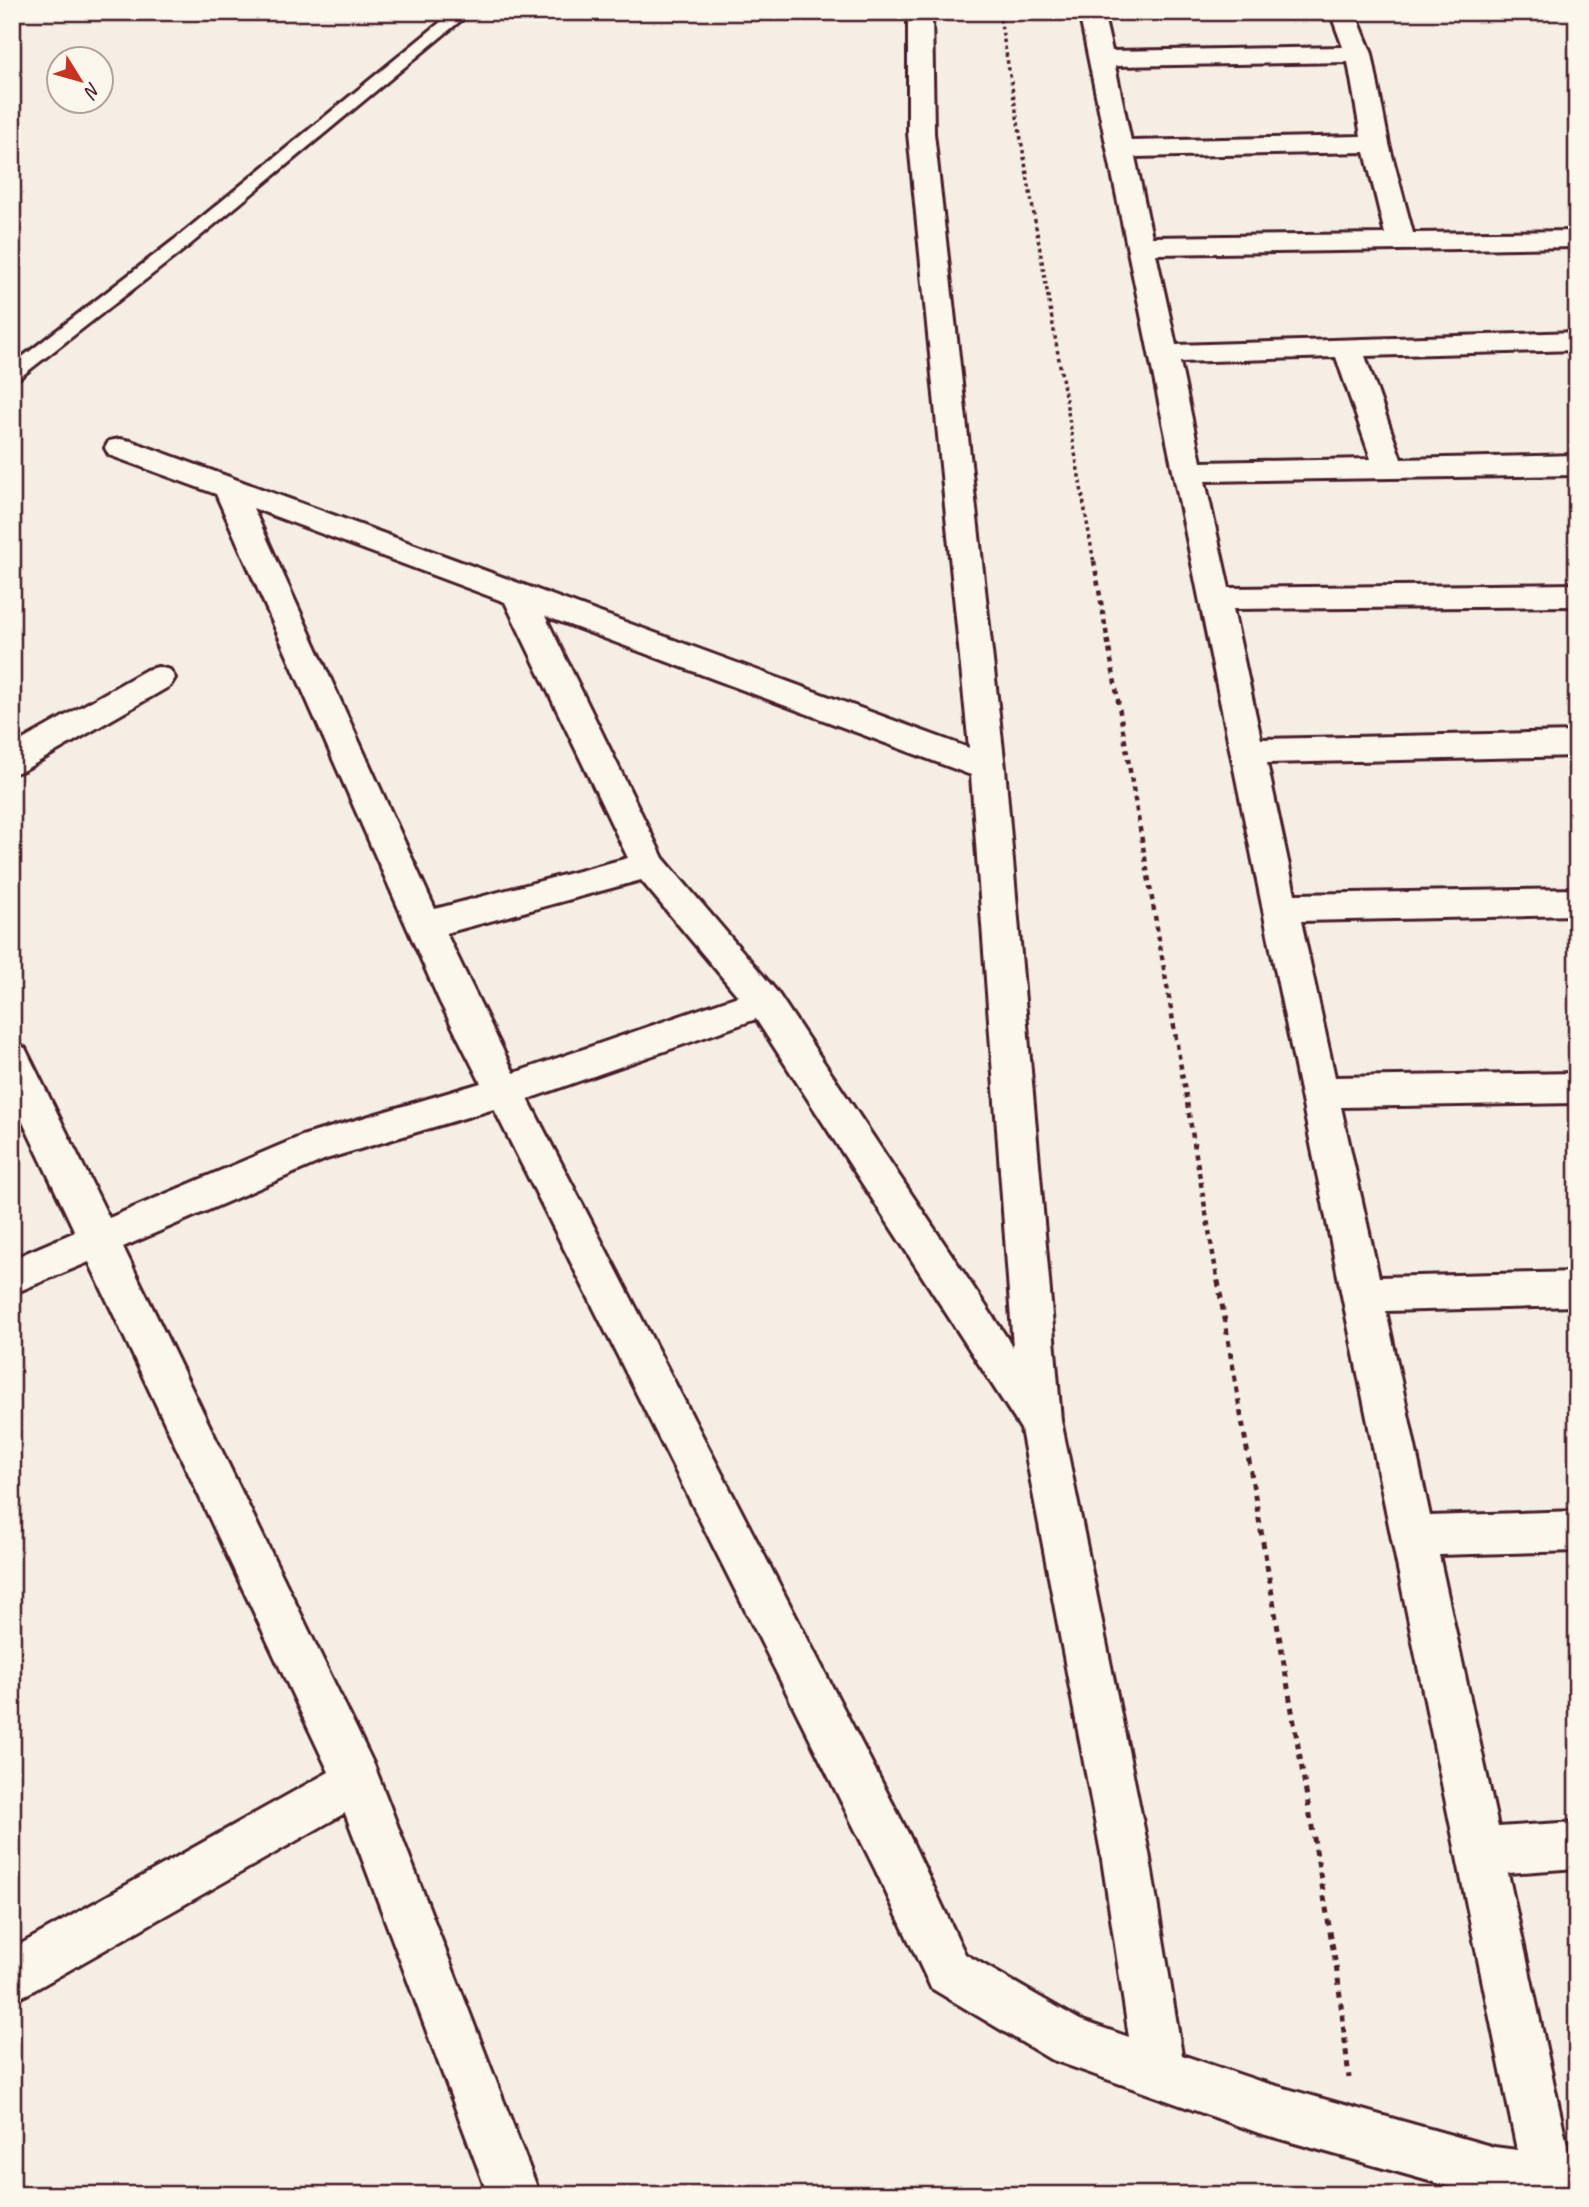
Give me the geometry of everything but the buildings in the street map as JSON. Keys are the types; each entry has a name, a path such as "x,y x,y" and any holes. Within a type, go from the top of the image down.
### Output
{"street":[{"path":"920,12 921,132 988,768 1041,1424 1125,1853 1160,2073"},
{"path":"228,487 459,1002 892,1852 948,1971 1068,2041 1259,2107 1494,2173 1559,2185 1480,1851 1091,12"},
{"path":"1342,12 1359,54 1376,144 1401,242"},
{"path":"1101,59 1359,54"},
{"path":"1120,149 1376,144"},
{"path":"1141,246 1577,239"},
{"path":"1163,354 1577,341"},
{"path":"1347,348 1389,468"},
{"path":"120,448 988,768"},
{"path":"1189,472 1577,465"},
{"path":"519,594 649,865 764,1002 1041,1424"},
{"path":"1215,598 1577,595"},
{"path":"12,762 158,678"},
{"path":"1248,751 1577,744"},
{"path":"425,925 649,865"},
{"path":"1280,908 1577,902"},
{"path":"12,1277 316,1147 505,1091 764,1002"},
{"path":"12,1058 101,1239 358,1781 514,2195"},
{"path":"1319,1091 1577,1088"},
{"path":"1362,1295 1577,1289"},
{"path":"1413,1536 1577,1531"},
{"path":"12,1976 358,1781"},
{"path":"1480,1851 1577,1845"}],"lane":[{"path":"12,374 180,244 463,12"}],"path":[{"path":"999,12 1335,1964 1356,2135"}]}
